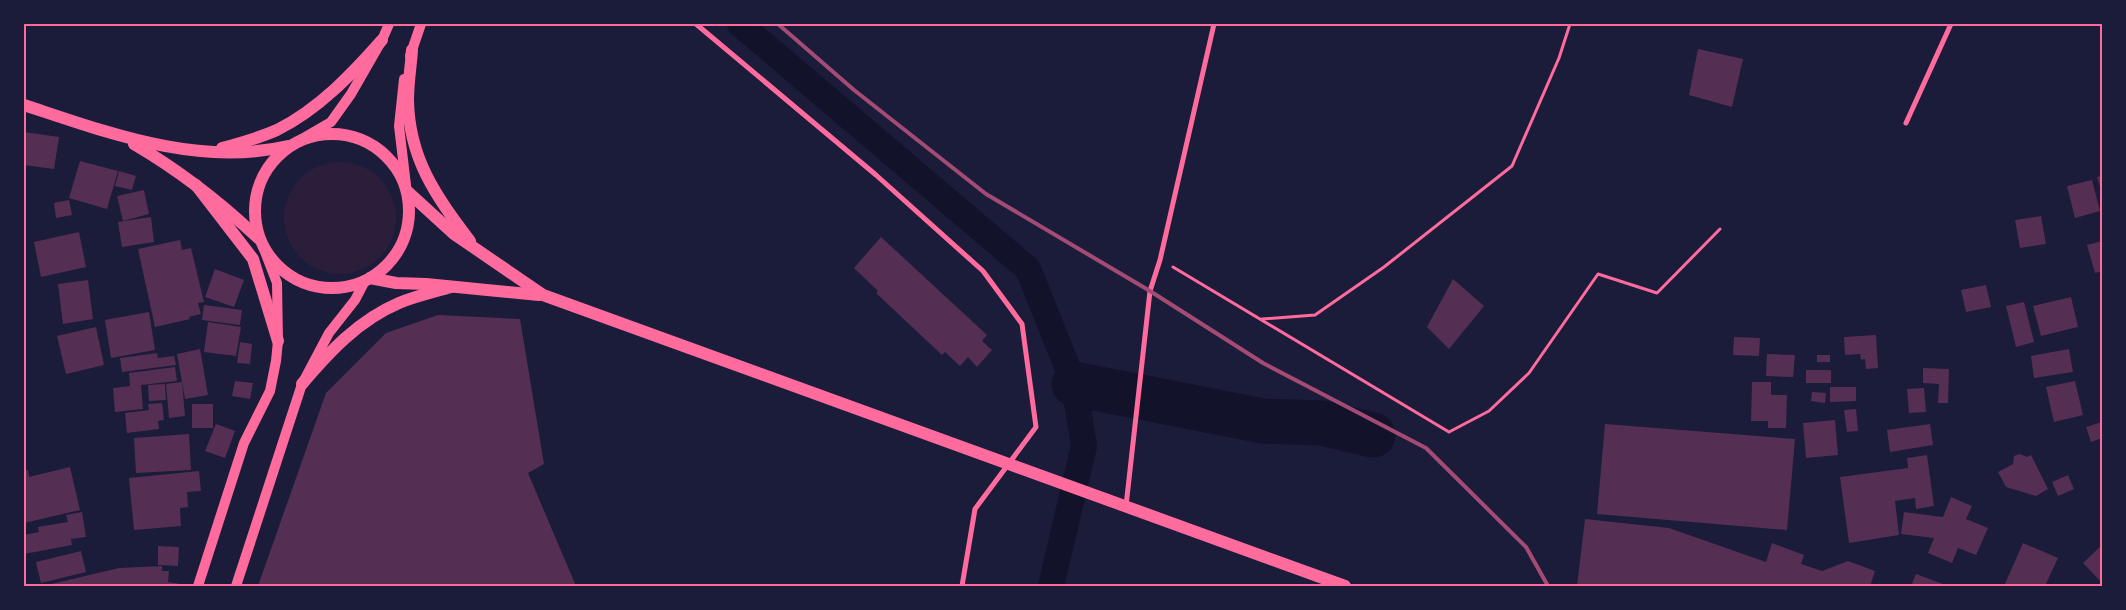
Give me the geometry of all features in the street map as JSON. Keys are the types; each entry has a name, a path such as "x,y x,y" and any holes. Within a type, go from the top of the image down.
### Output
{"main road":[{"path":"198,586 244,443 270,391 278,342 277,283 260,241 255,219 256,198 262,177 274,159 295,143 331,122 351,94 389,24"},
{"path":"124,138 157,157 217,200 260,241 275,264 294,279 317,288 342,288 368,280 386,267 399,251 407,232 410,212 399,126 404,76 421,24"},
{"path":"211,152 270,133 308,111 353,72 382,40"},
{"path":"412,50 408,99 414,146 434,192 477,251"},
{"path":"24,105 124,138 164,146 211,152 247,152 295,143 321,134 342,134 363,139 382,150 396,166 407,188 433,216 477,251 543,295 1345,586"},
{"path":"196,185 253,259 278,342"},
{"path":"368,280 543,295"},
{"path":"236,586 302,384 329,333 356,300 368,280"},
{"path":"302,384 330,352 376,314 400,303 451,287"}],"street":[{"path":"696,24 876,175 982,271 1022,324 1036,427 975,509 962,586"},
{"path":"1126,506 1150,291 1160,260 1214,24"},
{"path":"1906,122 1951,24"}],"path":[{"path":"1262,319 1315,315 1384,267 1512,166 1559,58 1570,24"},
{"path":"1160,260 1449,432 1490,411 1530,373 1598,274 1657,293 1720,229"}],"shaded area":[{"path":"340,162 361,166 379,179 392,197 396,218 392,239 379,257 361,270 340,274 319,270 301,257 288,239 284,218 288,197 301,179 319,166"}],"building":[{"path":"1698,49 1743,59 1732,107 1689,95"},
{"path":"24,132 59,137 54,169 24,165"},
{"path":"80,161 118,171 107,209 69,198"},
{"path":"119,171 136,176 132,190 115,186"},
{"path":"2102,176 2102,193 2097,177"},
{"path":"2092,180 2100,211 2075,218 2067,186"},
{"path":"144,190 149,214 123,221 117,196"},
{"path":"69,200 72,215 56,218 54,203"},
{"path":"2041,216 2046,244 2020,248 2015,220"},
{"path":"151,217 154,242 122,247 118,222"},
{"path":"79,232 86,267 41,277 34,242"},
{"path":"881,237 987,335 982,341 992,350 977,367 968,357 960,366 945,352 942,355 876,293 878,291 854,268"},
{"path":"180,240 182,250 191,248 204,302 198,303 201,314 189,317 190,319 155,327 138,249"},
{"path":"2102,241 2102,271 2095,273 2087,245"},
{"path":"215,269 244,280 234,307 205,297"},
{"path":"1453,279 1484,306 1449,349 1427,327"},
{"path":"88,280 93,319 63,324 58,284"},
{"path":"1986,285 1991,307 1966,312 1961,290"},
{"path":"2071,297 2078,327 2041,336 2033,306"},
{"path":"2024,302 2034,342 2016,347 2006,306"},
{"path":"204,305 242,310 240,325 202,320"},
{"path":"149,312 155,350 111,358 105,320"},
{"path":"438,315 520,319 544,464 528,473 576,586 258,586 326,393 386,333"},
{"path":"208,322 241,327 236,356 204,352"},
{"path":"96,327 104,365 66,374 57,336"},
{"path":"1876,335 1878,368 1866,369 1865,359 1861,360 1860,354 1845,355 1844,337"},
{"path":"1734,337 1760,338 1759,356 1733,355"},
{"path":"240,342 252,344 250,364 237,363"},
{"path":"200,349 208,395 185,399 177,354"},
{"path":"2069,349 2073,372 2034,378 2031,356"},
{"path":"157,353 158,358 174,356 176,365 122,372 120,358"},
{"path":"1767,354 1795,355 1793,377 1766,376"},
{"path":"1817,355 1830,355 1830,362 1817,362"},
{"path":"175,367 177,381 141,385 143,409 115,412 113,388 130,386 129,373"},
{"path":"1923,368 1949,369 1948,403 1938,403 1939,384 1923,383"},
{"path":"1806,370 1831,370 1831,383 1806,383"},
{"path":"235,381 253,383 250,399 232,396"},
{"path":"2075,381 2083,415 2054,422 2046,387"},
{"path":"182,382 185,416 169,418 166,384"},
{"path":"1752,382 1771,382 1771,395 1787,395 1786,428 1768,428 1768,421 1751,421"},
{"path":"165,384 166,400 149,401 148,385"},
{"path":"1830,387 1856,387 1856,401 1830,402"},
{"path":"1924,388 1926,412 1909,413 1907,389"},
{"path":"1812,392 1826,393 1825,403 1811,401"},
{"path":"162,403 164,420 158,421 159,429 127,433 125,413 149,410 148,404"},
{"path":"192,404 213,404 213,428 192,428"},
{"path":"1856,409 1858,431 1847,432 1844,410"},
{"path":"1835,420 1838,455 1806,458 1803,423"},
{"path":"2102,422 2102,438 2091,442 2086,427"},
{"path":"216,424 235,431 225,458 205,451"},
{"path":"1605,424 1795,439 1787,530 1597,514"},
{"path":"1930,424 1933,445 1890,452 1887,430"},
{"path":"189,434 191,470 136,473 134,438"},
{"path":"2020,454 2027,457 2031,455 2048,489 2036,496 2006,487 1998,472 2013,464 2014,456"},
{"path":"1927,455 1934,506 1916,509 1915,498 1895,501 1899,535 1849,543 1840,477 1908,468 1907,458"},
{"path":"70,467 80,510 24,523 24,471 28,470 29,477"},
{"path":"199,471 201,491 187,492 188,507 180,508 181,526 134,530 129,478"},
{"path":"2068,475 2074,489 2058,496 2052,482"},
{"path":"1951,497 1972,506 1966,519 1988,528 1976,555 1958,548 1952,563 1928,553 1934,538 1901,534 1904,512 1943,517"},
{"path":"82,512 86,537 71,539 72,545 24,554 24,535 39,532 38,527 68,522 66,515"},
{"path":"1585,519 1669,528 1766,562 1772,543 1804,555 1801,564 1822,571 1848,561 1875,571 1870,586 1577,586"},
{"path":"2023,543 2058,558 2045,586 2004,586"},
{"path":"2102,545 2102,583 2083,563"},
{"path":"158,546 179,547 178,566 158,565"},
{"path":"81,551 86,572 41,583 36,562"},
{"path":"162,566 162,571 169,571 168,582 181,584 180,586 43,586 119,568"},
{"path":"1916,574 1948,586 1911,586"}],"waterway":[{"path":"740,24 1028,269 1074,384 1084,446 1051,586"},
{"path":"1074,384 1263,421 1322,423 1373,435"}],"railway":[{"path":"778,24 854,90 986,194 1150,291 1263,363 1426,448 1526,547 1548,586"}]}
